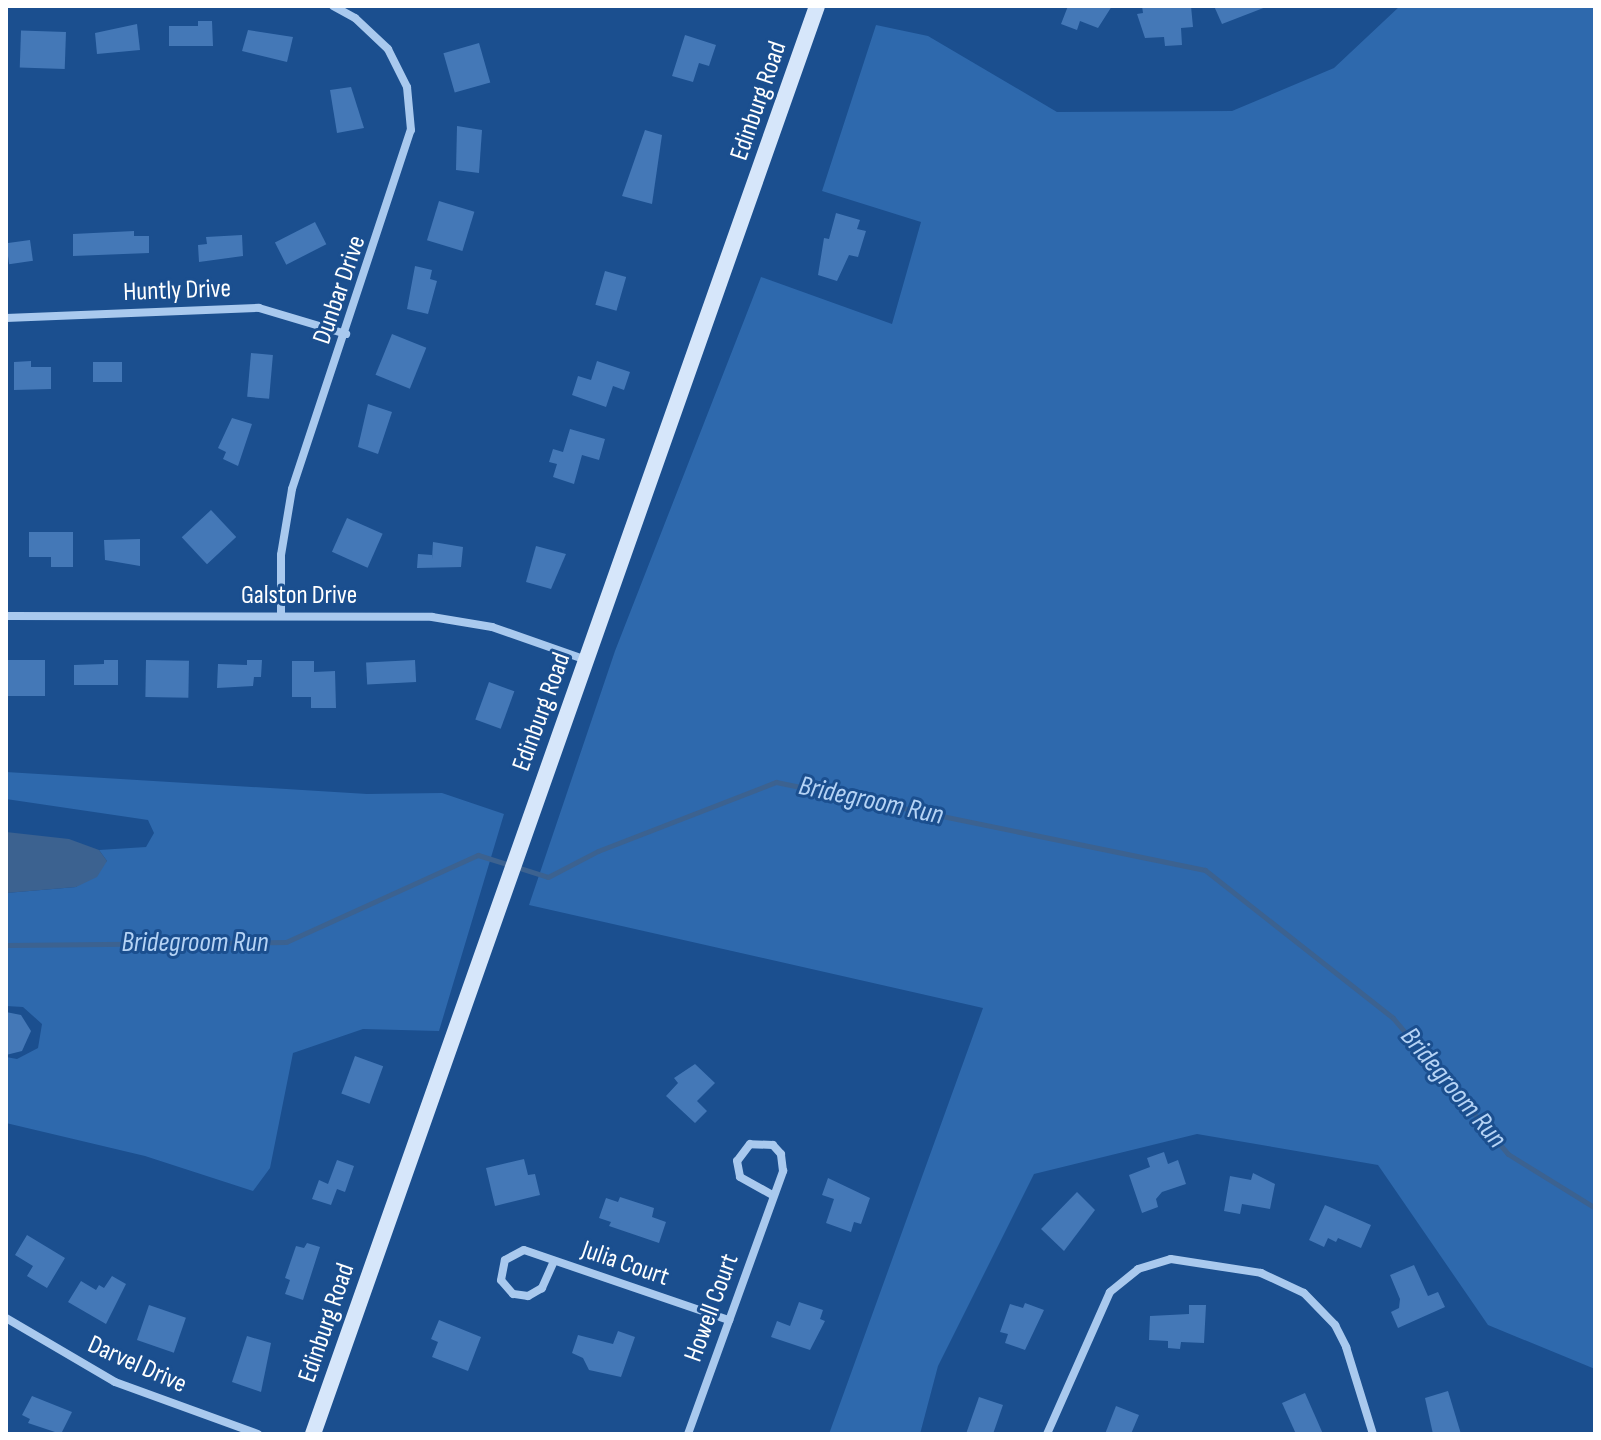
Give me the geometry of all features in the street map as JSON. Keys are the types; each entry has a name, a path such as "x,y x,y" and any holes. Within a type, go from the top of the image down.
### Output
{"main road":[{"name":"Edinburg Road","path":"313,1434 817,6"}],"street":[{"name":"Dunbar Drive","path":"281,616 281,555 292,489 408,151 411,109 388,49 364,24 333,6"},
{"name":"Huntly Drive","path":"6,318 259,308 346,334"},
{"name":"Galston Drive","path":"6,616 281,616 462,620 586,660"},
{"name":"Howell Court","path":"688,1434 783,1171 781,1154 765,1142 750,1144 737,1161 740,1177 773,1195"},
{"name":"Julia Court","path":"554,1261 542,1288 528,1296 513,1294 501,1280 505,1260 517,1251 554,1261 729,1320"},
{"path":"1047,1434 1110,1292 1145,1265 1188,1259 1283,1280 1321,1308 1346,1347 1373,1434"},
{"name":"Darvel Drive","path":"6,1318 115,1382 258,1434"}],"shaded area":[{"path":"1400,6 1595,6 1595,1369 1488,1325 1378,1165 1197,1134 1034,1174 938,1366 920,1434 829,1434 983,1008 529,905 615,651 761,277 892,324 921,222 822,191 876,25 928,36 1057,112 1232,111 1334,68"},
{"path":"6,772 367,794 442,793 504,814 439,1031 363,1029 293,1053 270,1168 253,1191 145,1156 6,1123 6,1057 17,1059 38,1048 42,1024 23,1007 6,1006 6,893 76,887 107,861 99,850 146,847 154,833 148,820 6,799"},
{"path":"6,832 69,839 99,850 107,861 97,877 76,887 6,893"}],"building":[{"path":"1068,6 1112,6 1098,28 1080,21 1077,30 1061,24"},
{"path":"1142,6 1191,6 1193,27 1181,28 1182,45 1165,46 1164,37 1145,38 1137,14 1143,13"},
{"path":"1214,6 1266,6 1266,7 1222,24"},
{"path":"198,21 212,21 213,46 169,46 169,26 198,26"},
{"path":"137,24 140,50 97,54 95,33"},
{"path":"21,30 66,32 65,69 20,67"},
{"path":"248,30 293,37 287,62 242,51"},
{"path":"685,35 716,45 709,66 699,63 693,82 672,76"},
{"path":"479,43 490,82 455,93 443,53"},
{"path":"351,87 364,128 337,133 330,90"},
{"path":"457,126 482,130 479,173 456,170"},
{"path":"645,130 662,135 652,204 622,196"},
{"path":"439,201 474,212 462,251 427,240"},
{"path":"836,213 860,220 857,229 866,231 858,257 849,255 837,281 818,275 824,238 829,239"},
{"path":"315,222 326,244 286,265 275,242"},
{"path":"134,231 134,236 149,236 149,253 73,256 73,234"},
{"path":"242,235 243,256 199,262 198,245 207,244 206,237"},
{"path":"30,240 33,261 9,264 6,243"},
{"path":"415,266 432,270 430,279 437,281 428,314 407,309"},
{"path":"605,271 626,277 617,311 595,305"},
{"path":"392,334 426,348 410,389 376,375"},
{"path":"251,353 273,355 269,399 247,397"},
{"path":"31,361 31,367 51,367 51,389 14,390 14,362"},
{"path":"597,361 630,372 624,390 613,386 606,407 572,395 578,376 591,380"},
{"path":"93,362 122,362 122,382 93,382"},
{"path":"368,404 392,412 378,454 358,447"},
{"path":"232,418 252,424 238,466 223,459 226,452 218,448"},
{"path":"570,429 605,439 599,460 582,455 574,484 553,477 557,464 549,462 553,449 563,452"},
{"path":"211,510 236,537 207,564 182,537"},
{"path":"347,518 383,534 368,568 332,552"},
{"path":"29,532 73,532 73,567 51,567 51,557 29,557"},
{"path":"140,539 140,566 105,560 104,540"},
{"path":"433,542 463,547 461,567 417,568 418,554 432,555 432,559"},
{"path":"536,546 566,554 551,589 526,582"},
{"path":"6,660 45,660 45,696 6,696"},
{"path":"104,660 118,660 118,685 74,685 74,665 104,664"},
{"path":"146,660 189,661 188,698 145,697"},
{"path":"247,660 262,660 261,677 254,677 253,686 217,688 218,664 247,665"},
{"path":"415,660 416,682 367,685 366,663"},
{"path":"292,661 314,661 314,672 335,671 336,708 311,708 311,697 292,697"},
{"path":"489,682 514,691 501,729 475,720"},
{"path":"6,1012 21,1015 31,1031 22,1051 6,1055"},
{"path":"355,1056 383,1066 370,1104 341,1094"},
{"path":"695,1064 715,1083 697,1101 707,1111 695,1123 666,1096 678,1083 674,1078"},
{"path":"1164,1152 1168,1164 1178,1160 1186,1184 1162,1192 1156,1199 1158,1207 1142,1213 1129,1175 1150,1167 1147,1158"},
{"path":"524,1159 528,1175 535,1174 540,1195 495,1206 486,1168"},
{"path":"337,1160 354,1166 345,1192 337,1189 331,1205 312,1199 319,1180 328,1184"},
{"path":"1253,1173 1275,1184 1270,1209 1242,1204 1240,1214 1224,1211 1230,1176 1251,1180"},
{"path":"828,1178 870,1198 861,1224 854,1222 851,1232 826,1223 834,1199 822,1195"},
{"path":"1077,1192 1095,1210 1064,1251 1041,1229"},
{"path":"620,1197 654,1208 652,1217 666,1222 659,1243 609,1226 611,1222 599,1218 606,1198 618,1202"},
{"path":"1325,1205 1371,1225 1361,1248 1338,1238 1336,1242 1328,1238 1324,1247 1309,1240"},
{"path":"27,1235 65,1258 47,1288 27,1276 33,1266 15,1255"},
{"path":"307,1243 320,1247 303,1300 285,1294 290,1280 285,1278 296,1246 304,1248"},
{"path":"1414,1265 1428,1296 1438,1292 1445,1307 1398,1328 1391,1312 1399,1308 1400,1299 1390,1275"},
{"path":"112,1276 126,1284 106,1324 68,1302 81,1281 96,1290 99,1285 104,1288"},
{"path":"799,1302 823,1310 820,1319 825,1321 810,1350 771,1337 777,1321 790,1326"},
{"path":"1025,1303 1044,1310 1025,1350 1005,1343 1008,1334 1000,1332 1010,1304 1023,1308"},
{"path":"149,1305 186,1318 174,1353 137,1340"},
{"path":"1189,1305 1206,1305 1204,1343 1181,1342 1180,1349 1168,1348 1168,1341 1149,1340 1150,1316 1189,1314"},
{"path":"439,1320 481,1337 468,1371 432,1357 438,1342 431,1339"},
{"path":"618,1331 635,1337 621,1377 589,1370 583,1358 572,1353 578,1335 613,1344"},
{"path":"247,1336 271,1343 261,1392 232,1382"},
{"path":"1448,1391 1461,1434 1433,1434 1425,1398"},
{"path":"1305,1393 1323,1434 1296,1434 1282,1403"},
{"path":"32,1396 72,1412 61,1434 28,1423 30,1419 22,1415"},
{"path":"979,1397 1003,1405 993,1434 966,1434"},
{"path":"1116,1406 1139,1415 1131,1434 1105,1434"}],"waterway":[{"name":"Bridegroom Run","path":"6,945 286,942 478,855 548,877 598,851 776,782 1205,870 1393,1018 1508,1154 1595,1208"}]}
